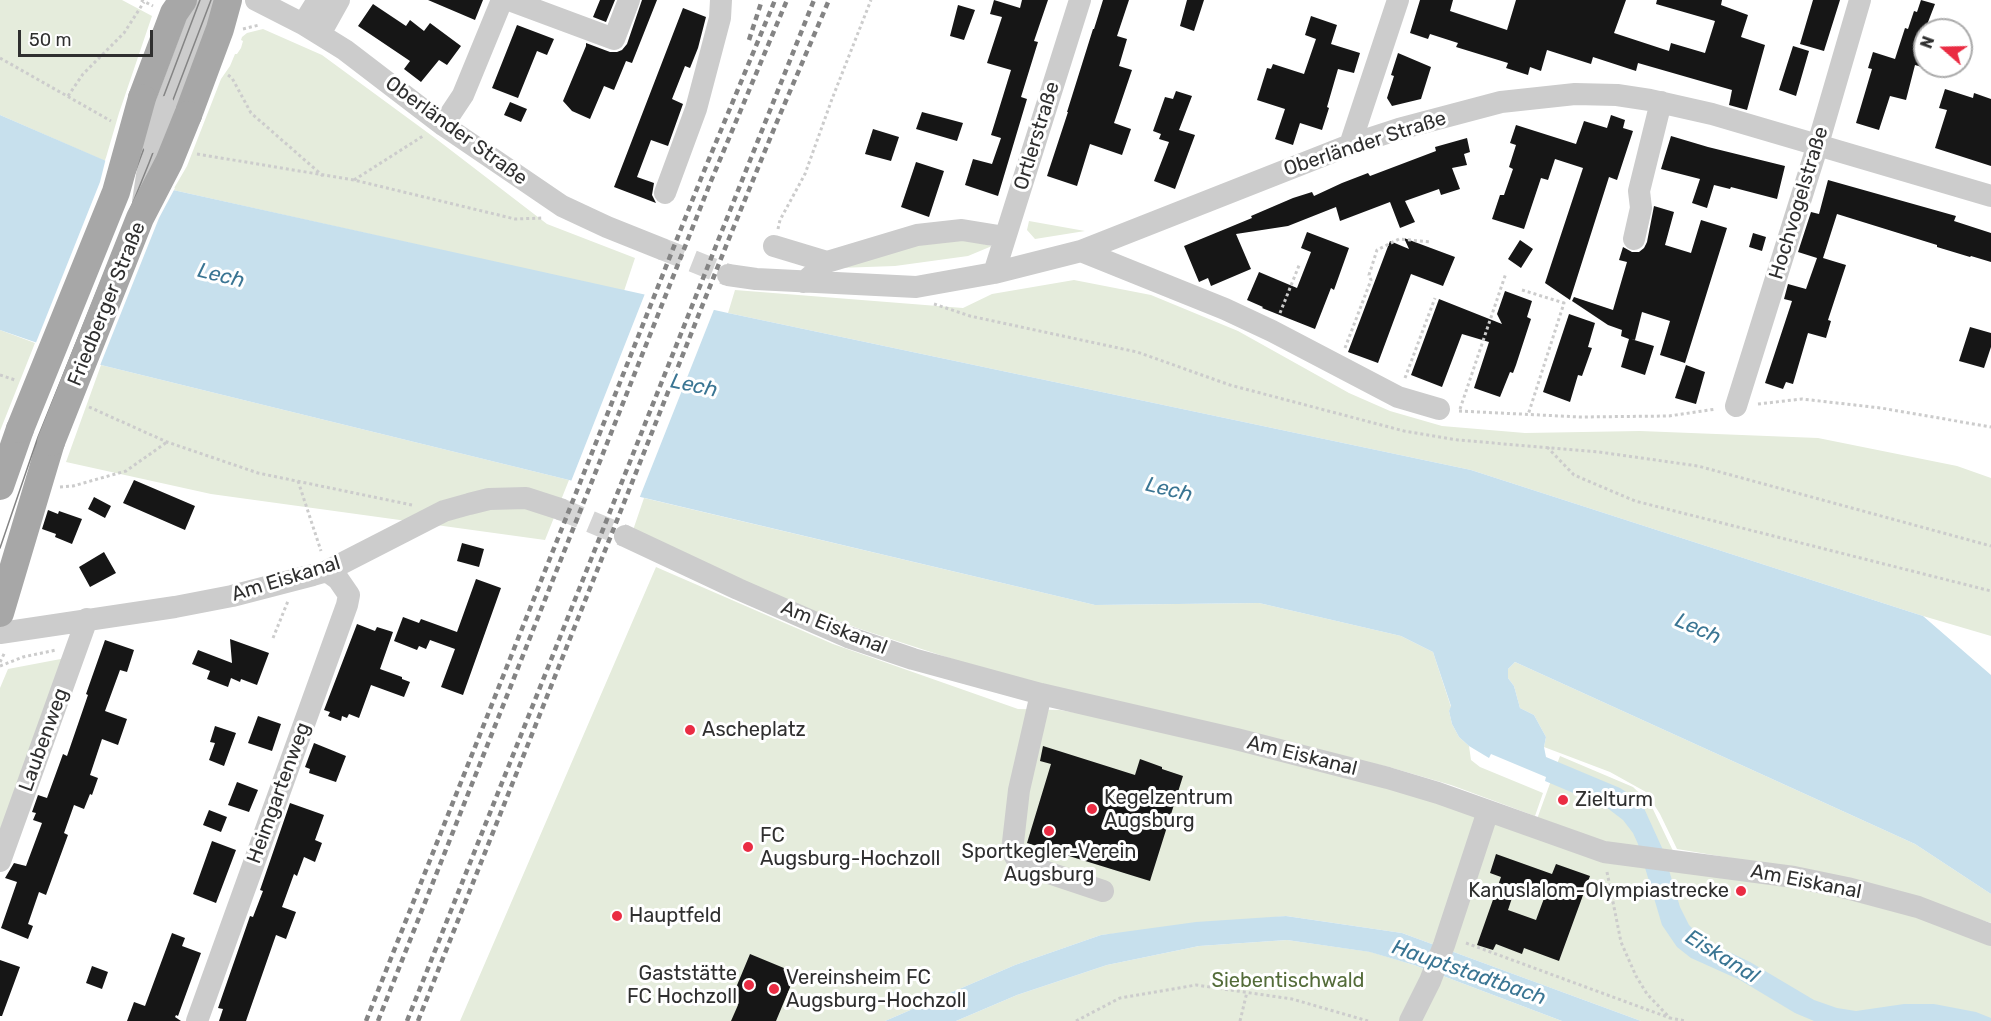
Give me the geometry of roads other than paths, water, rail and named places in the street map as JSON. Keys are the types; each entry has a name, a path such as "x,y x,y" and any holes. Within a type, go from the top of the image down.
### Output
{"main road":[{"name":"Friedberger Straße","path":"0,613 51,442 141,218 169,162 165,107 174,14 183,0"},
{"name":"Friedberger Straße","path":"0,486 20,429 116,192 165,107 220,29 228,0"}],"street":[{"path":"141,218 152,142 205,0"},
{"name":"Oberländer Straße","path":"256,0 345,50 443,125 562,206 662,249"},
{"path":"311,29 318,0"},
{"path":"311,29 339,0"},
{"path":"443,125 463,95 502,0"},
{"path":"509,0 615,39 629,0"},
{"path":"665,193 696,109 720,18 721,0"},
{"name":"Ortlerstraße","path":"994,273 1080,0"},
{"path":"1350,145 1398,0"},
{"name":"Hochvogelstraße","path":"1736,406 1818,144 1860,0"},
{"name":"Oberländer Straße","path":"728,274 756,279 916,287 994,273 1081,251 1350,145 1399,129 1501,102 1575,94 1617,95 1661,102 1818,144 1991,196"},
{"path":"1634,239 1641,208 1639,191 1661,102"},
{"path":"116,192 152,142"},
{"path":"804,282 827,262 917,235 962,230 1005,237"},
{"path":"774,246 827,262"},
{"path":"1081,251 1225,309 1398,397 1449,410"},
{"name":"Am Eiskanal","path":"0,633 175,607 296,580 327,571 444,511 469,504 489,500 526,498 560,509"},
{"name":"Am Eiskanal","path":"625,536 738,589 848,636 913,659 1041,694 1340,765 1438,793 1604,852 1794,877 1847,888 1918,907 1991,935"},
{"name":"Heimgartenweg","path":"197,1021 348,605 349,595 338,579 327,571"},
{"name":"Laubenweg","path":"0,861 87,619"},
{"path":"1041,694 1019,790 1012,851 1019,863 1103,891"},
{"path":"1410,1021 1446,940 1488,811"}],"water":[{"path":"0,115 173,190 728,313 1471,470 1923,616 1991,675 1991,894 1915,844 1515,662 1508,669 1508,678 1514,686 1520,708 1534,715 1546,737 1544,747 1546,757 1620,788 1637,799 1643,806 1663,850 1680,907 1689,925 1704,940 1750,962 1814,1000 1837,1008 1856,1011 1904,1004 1934,1004 1976,1012 1991,1018 1991,1021 1814,1021 1795,1013 1740,980 1691,958 1677,947 1662,925 1638,844 1623,820 1606,807 1545,781 1546,777 1491,754 1489,758 1469,746 1459,737 1452,724 1449,711 1451,706 1433,652 1401,636 1259,603 1095,605 569,480 101,365 0,330"},
{"name":"Hauptstadtbach","path":"1286,916 1402,933 1641,1021 1562,1021 1414,965 1370,952 1287,940 1199,946 1107,965 1017,995 956,1021 885,1021 1015,965 1101,935 1196,922"}],"tunnel":[{"path":"662,249 728,275"},
{"path":"560,509 625,536"}],"tram line":[{"path":"126,196 200,0"},
{"path":"0,548 38,437 149,163 211,0"}],"railway":[{"path":"749,40 762,0"},
{"path":"366,1021 702,176 775,0"},
{"path":"378,1021 711,181 787,0"},
{"path":"407,1021 814,0"},
{"path":"418,1021 728,241 829,0"}],"place":[{"name":"Ascheplatz","path":"690,730"},
{"name":"Zielturm","path":"1563,800"},
{"name":"Kegelzentrum Augsburg","path":"1092,809"},
{"name":"Sportkegler-Verein Augsburg","path":"1049,831"},
{"name":"FC Augsburg-Hochzoll","path":"748,847"},
{"name":"Kanuslalom-Olympiastrecke","path":"1741,891"},
{"name":"Hauptfeld","path":"617,916"},
{"name":"Gaststätte FC Hochzoll","path":"749,985"},
{"name":"Vereinsheim FC Augsburg-Hochzoll","path":"774,989"}],"water label":[{"name":"Lech","path":"221,276"},
{"name":"Lech","path":"694,386"},
{"name":"Lech","path":"1169,490"},
{"name":"Lech","path":"1698,629"},
{"name":"Eiskanal","path":"1722,957"}],"park label":[{"name":"Siebentischwald","path":"1288,981"}]}
